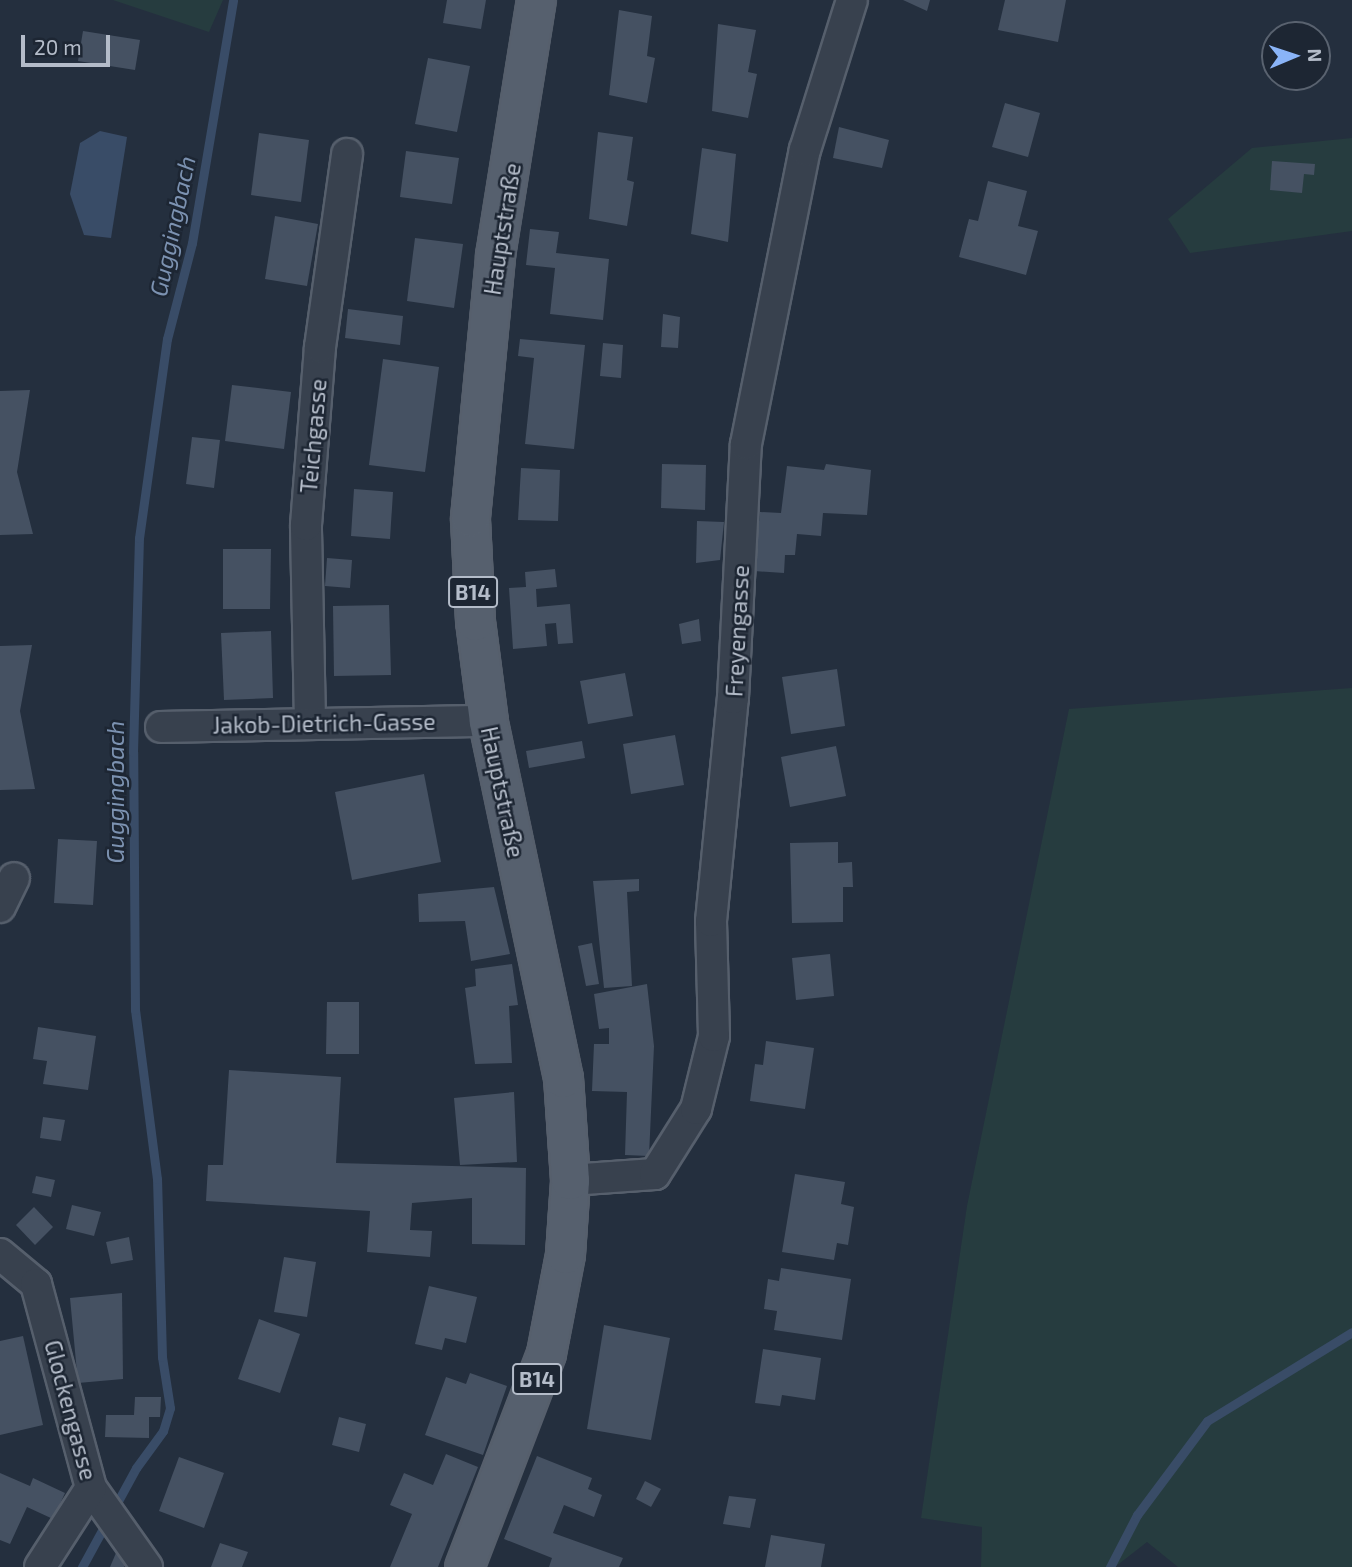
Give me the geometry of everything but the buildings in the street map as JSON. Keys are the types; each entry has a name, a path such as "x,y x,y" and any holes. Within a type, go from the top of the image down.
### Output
{"main road":[{"name":"Hauptstraße","path":"464,1567 546,1353 565,1254 570,1180 563,1078 488,721 475,621 470,517 495,255 536,0"}],"street":[{"name":"Freyengasse","path":"570,1180 654,1174 696,1109 714,1036 711,921 733,698 746,444 804,150 852,0"},
{"name":"Teichgasse","path":"310,721 306,525 320,347 347,153"},
{"name":"Jakob-Dietrich-Gasse","path":"161,727 310,721 488,721"},
{"path":"0,907 14,878"},
{"name":"Glockengasse","path":"0,1254 36,1283 96,1495 147,1567"},
{"path":"40,1567 96,1495"}],"green space":[{"path":"113,0 223,0 209,32"},
{"path":"1352,138 1352,231 1190,253 1168,219 1252,148"},
{"path":"1352,688 1352,1567 1178,1567 1147,1542 1115,1567 981,1567 982,1527 921,1518 967,1206 1069,709"}],"water":[{"path":"100,131 127,137 111,238 84,235 70,194 80,143"}],"waterway":[{"name":"Guggingbach","path":"82,1567 136,1468 163,1431 170,1408 162,1357 157,1179 135,1010 133,752 139,538 167,339 192,243 233,0"},
{"path":"1110,1567 1137,1515 1207,1421 1352,1332"}]}
